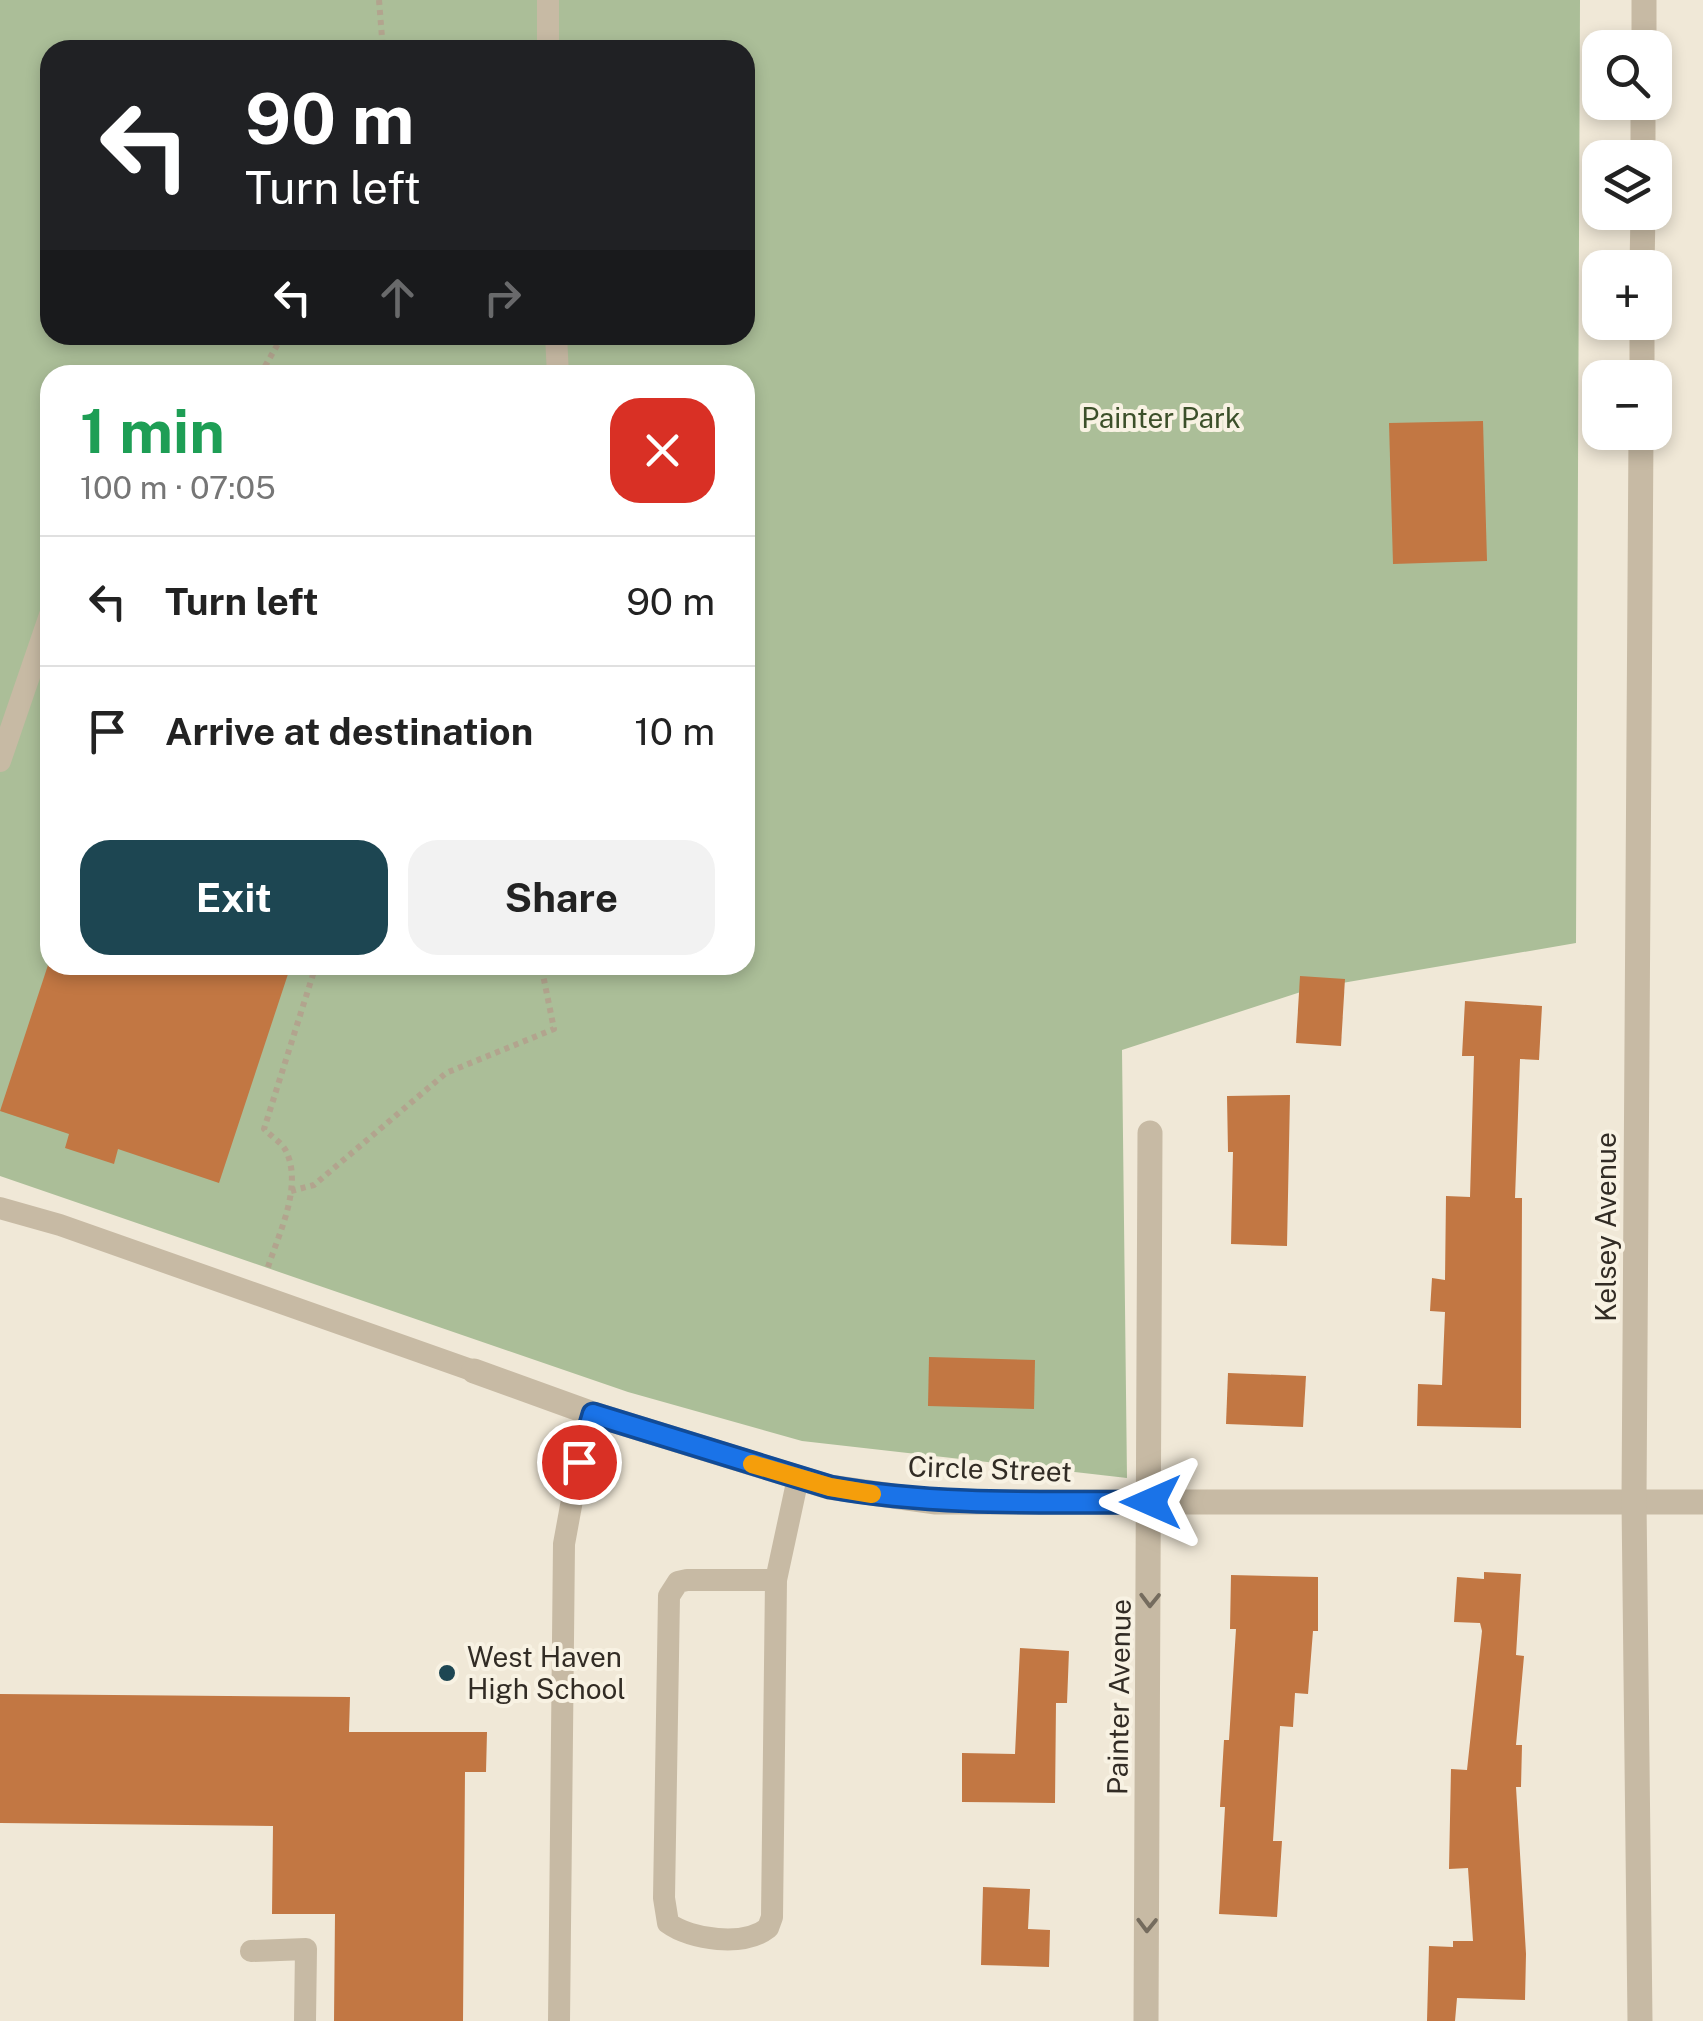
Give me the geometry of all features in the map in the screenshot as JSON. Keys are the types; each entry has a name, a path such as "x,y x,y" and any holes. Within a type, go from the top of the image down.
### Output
{"street":[{"path":"1644,0 1644,30"},
{"name":"Kelsey Avenue","path":"1640,2021 1634,1502 1641,450"},
{"name":"Painter Avenue","path":"1146,2021 1150,1133"},
{"name":"Circle Street","path":"474,1371 593,1414 798,1478 856,1492 936,1502 1703,1502"}],"lane":[{"path":"548,0 548,40"},
{"path":"0,761 40,644"},
{"path":"0,1208 474,1371"},
{"path":"559,2021 564,1544 579,1462 593,1414"},
{"path":"776,1580 687,1580 678,1582 668,1596 664,1898 668,1923 683,1934 748,1938 768,1928 772,1917 776,1580 798,1478"},
{"path":"251,1952 306,1949 306,2021"}],"path":[{"path":"379,0 383,40"},
{"path":"259,1297 291,1191 292,1171 285,1148 264,1129 313,975"},
{"path":"291,1191 314,1185 446,1073 554,1029 543,975"}],"green space":[{"name":"Painter Park","path":"0,0 1580,0 1576,943 1313,988 1122,1050 1127,1478 802,1441 628,1392 0,1176"}],"building":[{"path":"1483,421 1487,561 1393,564 1389,423"},
{"path":"45,975 288,975 219,1183 118,1149 114,1164 65,1148 69,1134 0,1111"},
{"path":"1300,976 1345,979 1341,1046 1296,1043"},
{"path":"1465,1001 1542,1006 1539,1060 1520,1059 1515,1198 1522,1198 1521,1428 1417,1426 1418,1384 1442,1385 1445,1312 1430,1311 1432,1278 1445,1280 1446,1196 1470,1197 1474,1056 1462,1056"},
{"path":"1290,1095 1287,1246 1231,1244 1233,1152 1228,1152 1227,1096"},
{"path":"929,1357 1035,1360 1034,1409 928,1406"},
{"path":"1228,1373 1306,1376 1303,1427 1226,1424"},
{"path":"1484,1572 1521,1574 1516,1655 1524,1656 1516,1745 1522,1745 1521,1787 1516,1787 1525,2000 1457,1998 1455,2021 1427,2021 1429,1946 1453,1947 1453,1941 1473,1941 1468,1868 1449,1869 1451,1769 1467,1770 1482,1631 1480,1623 1454,1622 1457,1577 1484,1579"},
{"path":"1231,1575 1318,1577 1318,1631 1313,1631 1308,1694 1295,1693 1293,1727 1280,1726 1273,1841 1282,1841 1277,1917 1219,1914 1225,1807 1220,1807 1236,1629 1230,1629"},
{"path":"1020,1648 1069,1651 1067,1703 1056,1703 1055,1803 962,1802 962,1753 1015,1754"},
{"path":"0,1694 350,1697 349,1732 487,1732 486,1772 465,1772 463,2021 334,2021 335,1914 272,1914 273,1826 0,1823"},
{"path":"983,1887 1030,1889 1028,1929 1050,1930 1049,1967 981,1965"}],"slow traffic":[{"path":"752,1464 830,1487 872,1494"}],"place":[{"name":"West Haven High School","path":"447,1673"}],"route":[{"path":"579,1462 593,1414 830,1487 870,1494 936,1502 1151,1502"}]}
